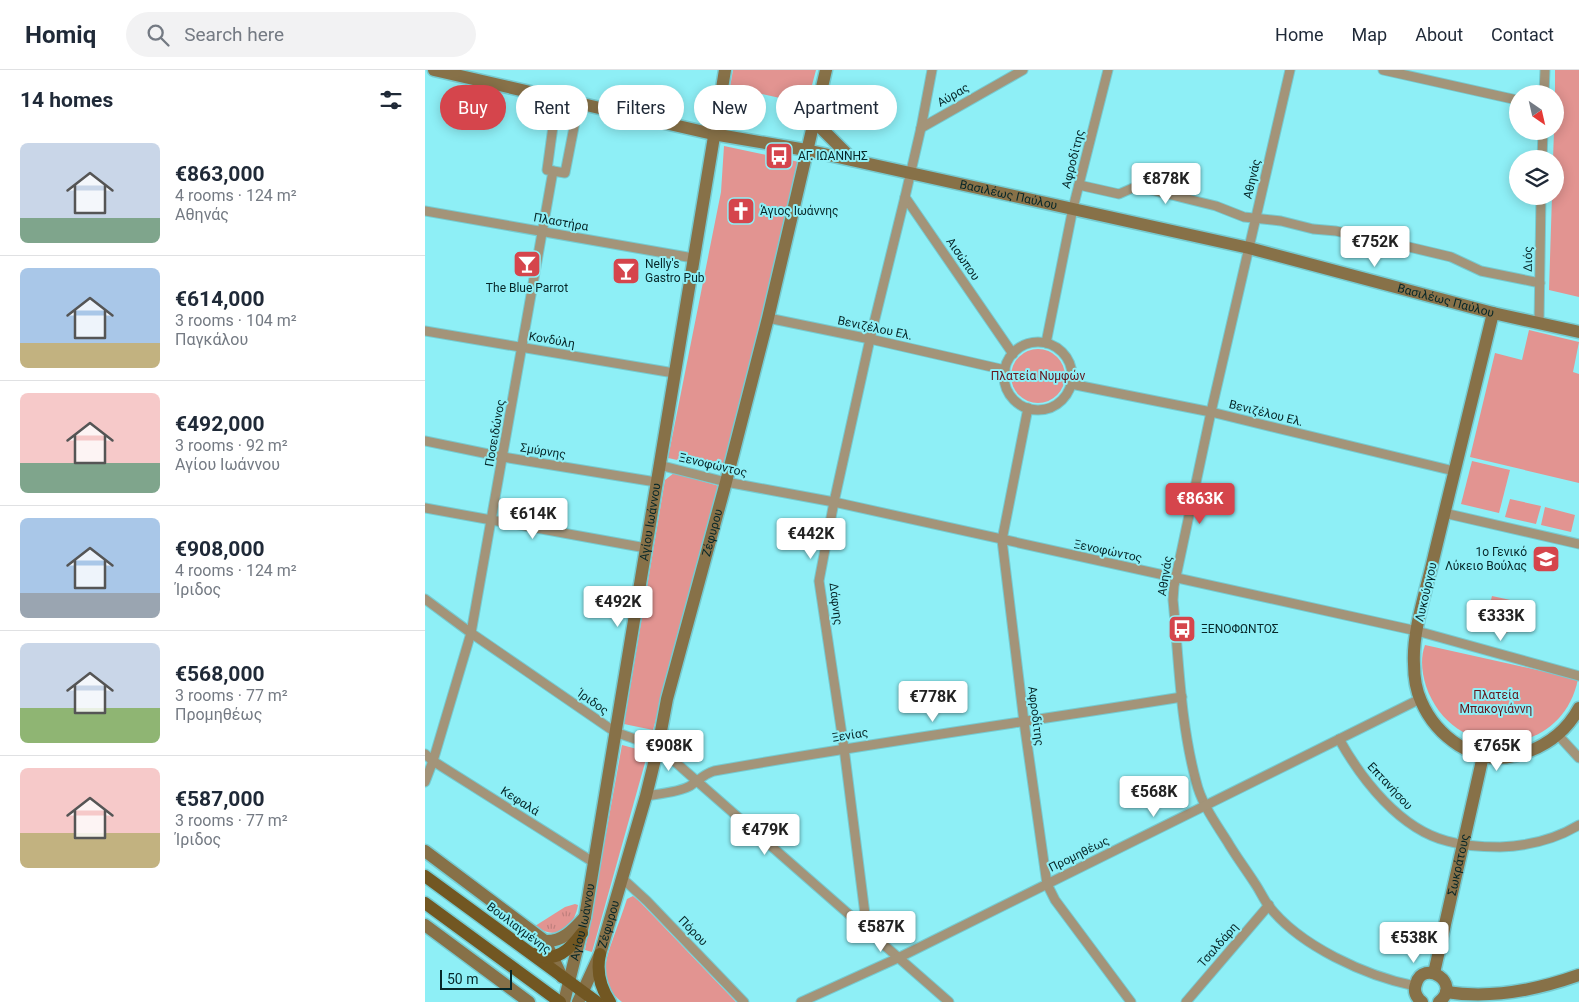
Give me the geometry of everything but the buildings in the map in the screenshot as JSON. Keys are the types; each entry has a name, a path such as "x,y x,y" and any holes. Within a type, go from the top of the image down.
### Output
{"main road":[{"name":"Βουλιαγμένης","path":"425,876 566,979 581,997 597,1002"},
{"path":"425,903 560,1002"},
{"path":"517,944 537,955 553,957 564,953 582,933"},
{"path":"600,954 599,976 604,992 610,1002"}],"street":[{"name":"Βασιλέως Παύλου","path":"434,70 516,89"},
{"name":"Αγίου Ιωάννου","path":"564,1002 566,979 582,933 585,916 725,70"},
{"name":"Ζέφυρου","path":"822,85 826,70"},
{"path":"905,197 932,70"},
{"name":"Αύρας","path":"921,128 1023,70"},
{"name":"Αφροδίτης","path":"1046,343 1073,208 1108,70"},
{"name":"Αθηνάς","path":"1290,70 1211,412 1176,579 1173,600 1182,697 1196,783 1205,806 1269,905 1293,929 1335,957 1362,971 1384,979 1415,986"},
{"path":"1383,70 1509,98"},
{"path":"1544,85 1545,70"},
{"name":"Βασιλέως Παύλου","path":"588,105 713,134 807,150 1249,248 1493,313 1579,332"},
{"name":"Ποσειδώνος","path":"425,782 471,633 544,232 553,171 547,170 553,130"},
{"path":"553,171 565,173 573,130"},
{"name":"Ζέφυρου","path":"581,997 600,954 646,796 667,699 768,318 811,130"},
{"path":"823,130 854,161"},
{"path":"1079,185 1119,194 1139,187 1216,206 1235,214 1256,219 1281,221 1313,229 1337,231 1451,257 1481,271 1540,283"},
{"name":"Δάφνης","path":"867,930 844,748 819,581 834,502 870,339 905,197"},
{"name":"Αισώπου","path":"905,197 1013,354"},
{"name":"Διός","path":"1539,323 1541,205"},
{"name":"Πλαστήρα","path":"425,211 693,258"},
{"name":"Λυκούργου","path":"1483,756 1473,754 1447,736 1433,721 1420,699 1414,664 1414,649 1454,471 1493,313"},
{"name":"Βενιζέλου Ελ.","path":"768,318 1005,370"},
{"name":"Κονδύλη","path":"425,331 674,373"},
{"path":"1046,343 1059,350 1069,361 1072,371 1071,384 1064,398 1052,407 1042,410 1028,408 1017,403 1009,394 1005,382 1005,370 1013,354 1028,344 1046,343"},
{"name":"Βενιζέλου Ελ.","path":"1071,384 1211,412 1454,471"},
{"name":"Αφροδίτης","path":"1028,408 1002,540 1024,722 1047,884 1055,900 1131,1002"},
{"name":"Σμύρνης","path":"425,442 656,482"},
{"name":"Ξενοφώντος","path":"659,465 726,482 834,502 1417,631 1579,676"},
{"path":"425,508 646,548"},
{"path":"1444,514 1579,544"},
{"name":"Ίριδος","path":"425,599 615,732 658,747 949,1002"},
{"name":"Ξενίας","path":"646,796 690,786 696,780 714,770 844,748 1182,697"},
{"name":"Προμηθέως","path":"801,1002 898,958 1420,699"},
{"path":"1483,756 1501,758 1528,752 1543,745 1558,735 1579,708"},
{"path":"1558,735 1579,758"},
{"name":"Επτανήσου","path":"1339,739 1363,777 1403,819 1427,834 1445,841 1463,845 1502,847 1533,844 1564,834 1579,825"},
{"name":"Κεφαλά","path":"425,754 433,761 593,862"},
{"name":"Σωκράτους","path":"1434,973 1483,756"},
{"path":"425,851 545,941 566,979"},
{"name":"Πόρου","path":"623,879 647,901 743,1002"},
{"name":"Τσαλδάρη","path":"1185,1002 1269,905"},
{"path":"545,941 563,938 576,928 585,916"},
{"path":"425,925 529,1002"},
{"path":"1422,1002 1416,994 1415,986 1422,976 1434,973 1443,978 1445,983 1442,997 1532,989 1579,976"}],"green space":[{"path":"733,70 816,70 812,85 776,85 776,97 766,95 766,85 730,85"},
{"path":"1555,70 1579,70 1579,297 1549,290 1552,205 1564,205 1564,150 1553,150 1554,140 1564,140 1564,85 1555,85"},
{"path":"724,146 799,162 724,470 668,458 721,192"},
{"path":"1529,330 1579,342 1573,372 1579,374 1579,483 1470,457 1495,353 1522,360"},
{"name":"Πλατεία Νυμφών","path":"1038,349 1048,351 1057,357 1063,366 1065,376 1063,386 1057,395 1048,401 1038,403 1028,401 1019,395 1013,386 1011,376 1013,366 1019,357 1028,351"},
{"path":"1472,461 1510,470 1499,513 1461,504"},
{"path":"674,473 719,486 653,730 624,724 665,480"},
{"path":"1510,499 1541,506 1536,524 1505,517"},
{"path":"1545,507 1575,515 1571,532 1541,525"},
{"path":"1492,596 1515,601 1507,633 1484,628"},
{"name":"Πλατεία Μπακογιάννη","path":"1425,645 1578,679 1568,706 1551,725 1530,738 1506,742 1482,740 1459,730 1440,712 1426,686 1423,676 1422,660"},
{"path":"622,745 648,752 592,952 585,950"},
{"path":"633,896 736,1002 622,1002 614,995 606,979 606,963 627,899"},
{"path":"578,905 576,914 568,927 563,930 551,933 535,926 565,907"}],"place":[{"name":"ΑΓ. ΙΩΑΝΝΗΣ","path":"779,156"},
{"name":"Άγιος Ιωάννης","path":"741,211"},
{"name":"The Blue Parrot","path":"527,264"},
{"name":"Nelly's Gastro Pub","path":"626,271"},
{"name":"1ο Γενικό Λύκειο Βούλας","path":"1546,559"},
{"name":"ΞΕΝΟΦΩΝΤΟΣ","path":"1182,629"}]}
